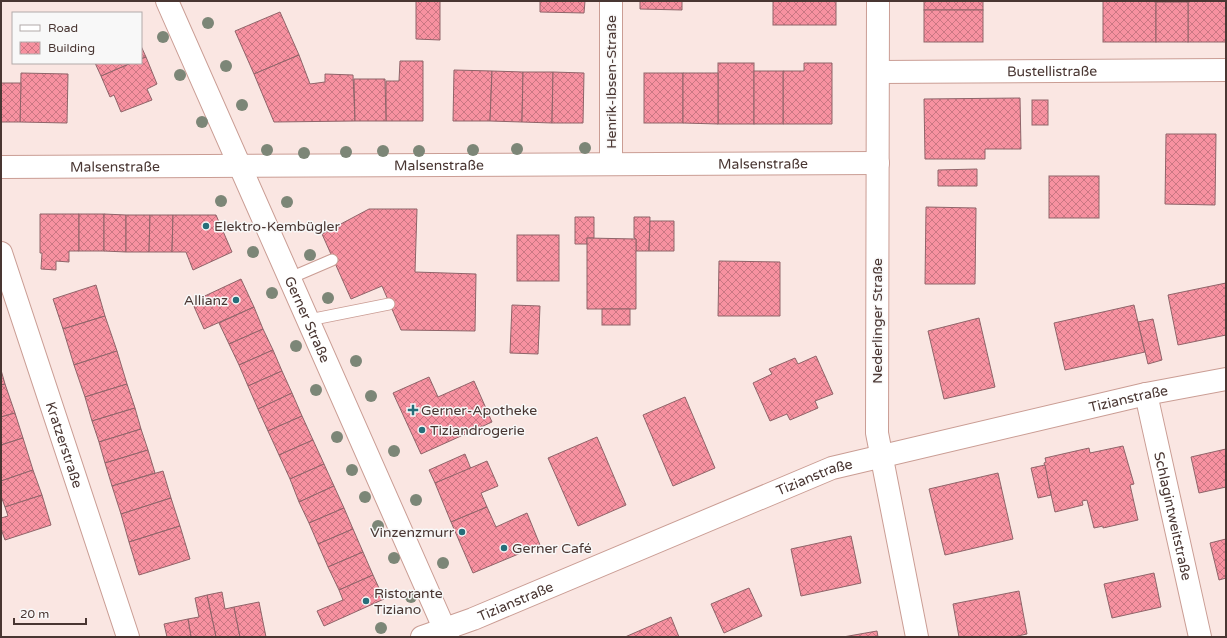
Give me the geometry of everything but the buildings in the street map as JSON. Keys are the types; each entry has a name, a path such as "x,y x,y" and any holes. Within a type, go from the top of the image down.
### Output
{"street":[{"name":"Gerner Straße","path":"167,1 447,633"},
{"name":"Henrik-Ibsen-Straße","path":"611,1 611,163"},
{"name":"Nederlinger Straße","path":"878,1 877,433 917,637"},
{"name":"Bustellistraße","path":"879,72 1226,70"},
{"name":"Malsenstraße","path":"1,166 878,163"},
{"name":"Kratzerstraße","path":"1,252 128,637"},
{"name":"Tizianstraße","path":"422,637 447,633 473,619 832,468 1146,394 1226,379"},
{"name":"Schlagintweitstraße","path":"1146,394 1200,637"}],"lane":[{"path":"290,278 332,260"},
{"path":"309,320 389,304"}],"place":[{"name":"Elektro-Kembügler","path":"206,226"},
{"name":"Allianz","path":"236,300"},
{"name":"Gerner-Apotheke","path":"413,410"},
{"name":"Tiziandrogerie","path":"422,430"},
{"name":"Vinzenzmurr","path":"462,532"},
{"name":"Gerner Café","path":"504,548"},
{"name":"Ristorante Tiziano","path":"366,601"}]}
